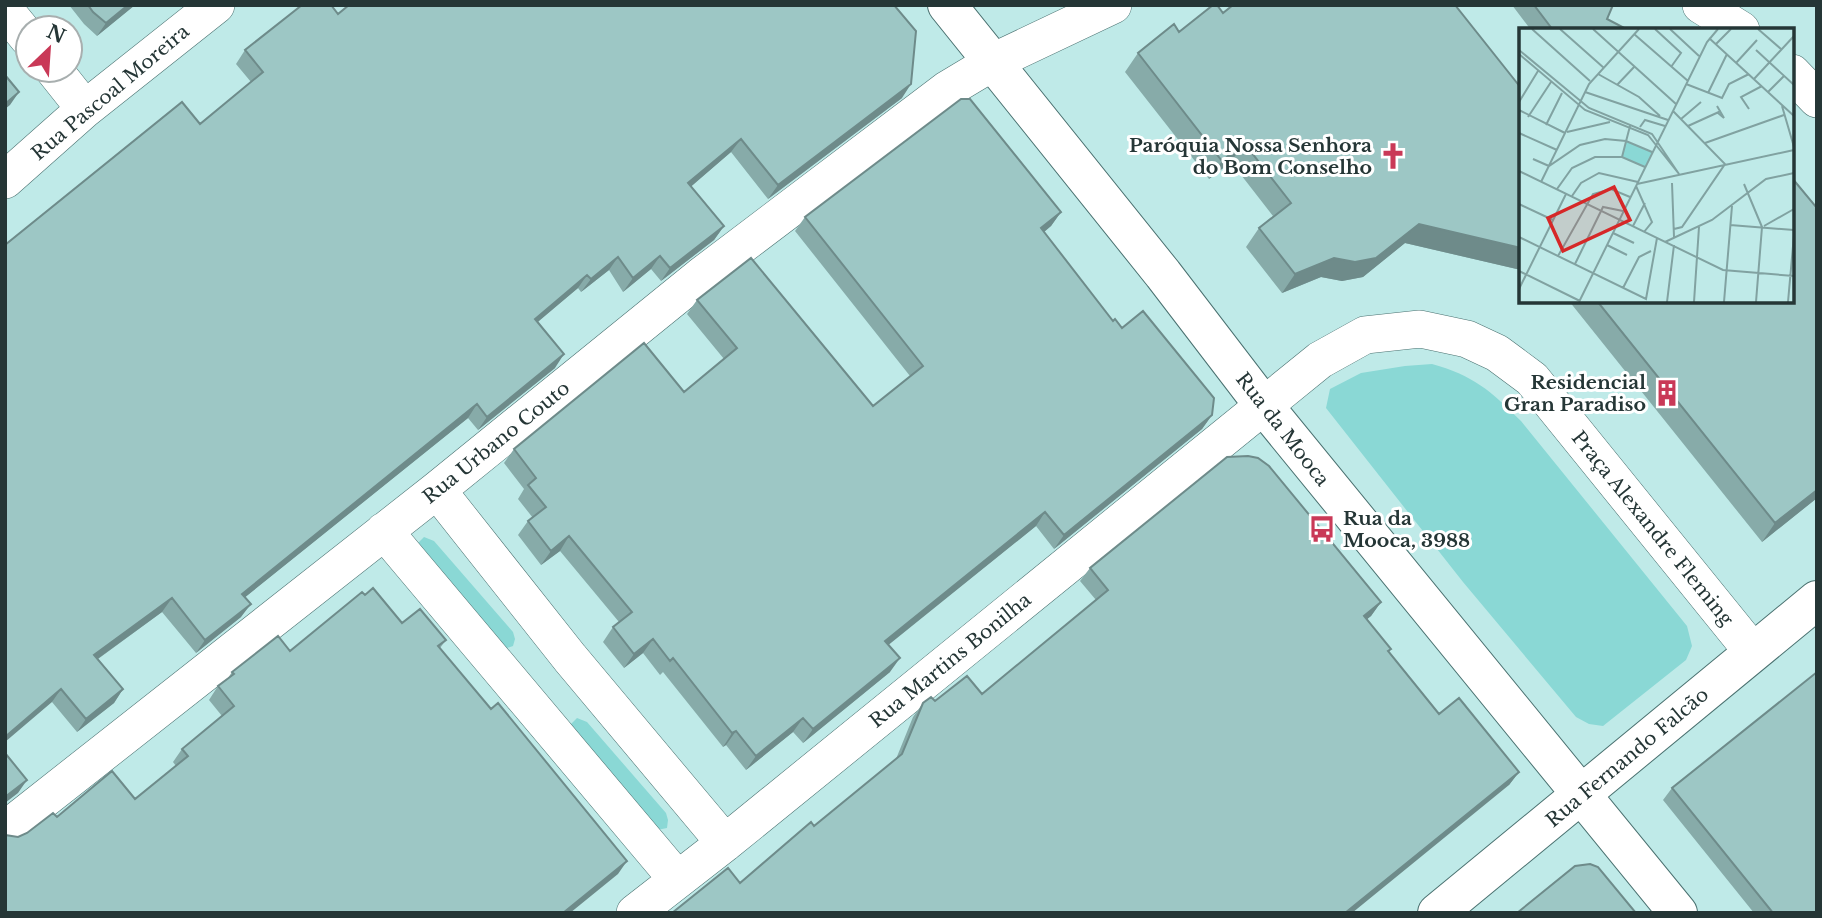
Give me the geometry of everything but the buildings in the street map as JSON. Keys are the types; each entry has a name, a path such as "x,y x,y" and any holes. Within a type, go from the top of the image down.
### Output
{"main road":[{"name":"Rua da Mooca","path":"947,5 1163,274 1264,405 1678,913"},
{"name":"Rua Fernando Falcão","path":"1437,913 1817,600"}],"street":[{"name":"Rua Pascoal Moreira","path":"5,180 85,109 216,5"},
{"name":"Rua Urbano Couto","path":"5,830 437,490 701,276 948,89 993,62 1113,5"},
{"path":"1701,5 1738,28"},
{"path":"1794,76 1817,99"},
{"path":"65,84 85,109"},
{"name":"Praça Alexandre Fleming","path":"1264,405 1320,360 1365,335 1420,329 1466,339 1497,353 1532,379 1753,652"},
{"name":"Rua Martins Bonilha","path":"635,913 1264,405"},
{"path":"437,490 570,658 724,843"},
{"path":"384,531 677,879"},
{"path":"525,698 570,658"}],"shaded area":[{"path":"1432,364 1481,385 1521,421 1687,626 1692,646 1686,660 1603,726 1589,724 1576,717 1463,582 1326,408 1330,389 1361,373"},
{"path":"424,537 434,541 513,632 513,646 504,649 418,543"},
{"path":"577,718 587,722 666,813 667,828 657,830 572,731 571,724"}],"place":[{"name":"Paróquia Nossa Senhora do Bom Conselho","path":"1393,156"},
{"name":"Residencial Gran Paradiso","path":"1667,393"},
{"name":"Rua da Mooca, 3988","path":"1322,529"}]}
